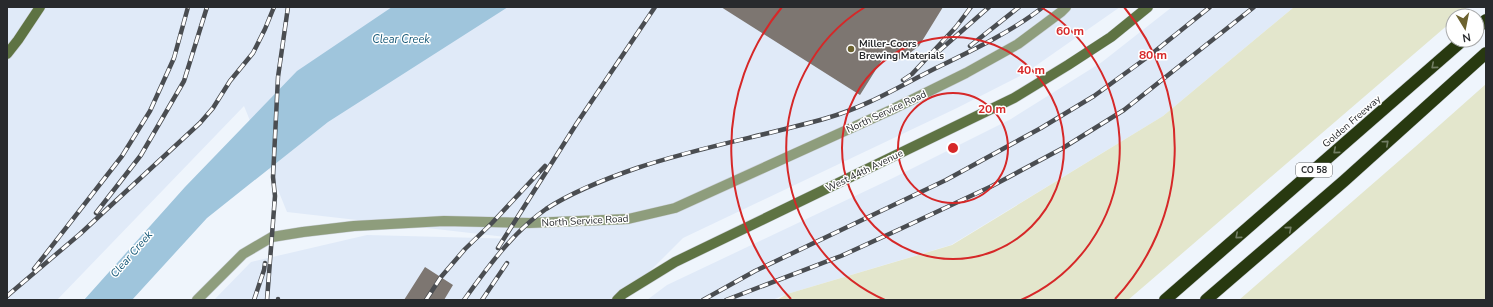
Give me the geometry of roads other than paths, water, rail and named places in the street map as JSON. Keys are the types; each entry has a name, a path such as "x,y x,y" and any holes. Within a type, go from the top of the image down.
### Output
{"highway":[{"name":"Golden Freeway","path":"1165,300 1454,48"},
{"name":"CO 58","path":"1206,300 1344,181 1486,53"}],"street":[{"path":"7,54 40,7"},
{"name":"North Service Road","path":"197,300 243,254 272,237 361,225 444,221 529,223 628,219 675,208 891,110 966,73 1018,44 1066,7"},
{"name":"West 44th Avenue","path":"617,300 623,294 675,262 1014,98 1111,37 1148,7"}],"water":[{"name":"Clear Creek","path":"392,7 508,7 328,122 207,218 132,300 84,300 185,187 297,71"}],"railway":[{"path":"34,269 122,156 150,111 174,58 188,7"},
{"path":"96,213 141,155 184,81 207,7"},
{"path":"7,296 80,234 200,123 213,108 230,81 253,53 274,7"},
{"path":"267,300 275,196 273,177 278,77 288,7"},
{"path":"498,248 577,123 655,7"},
{"path":"903,80 912,74 956,27 971,7"},
{"path":"939,51 989,7"},
{"path":"970,46 1019,7"},
{"path":"464,300 491,263 522,228 546,209 568,197 590,186 637,168 708,148 827,118 855,108 883,96 991,40 1019,24 1043,7"},
{"path":"703,300 755,271 946,180 1041,128 1094,96 1149,56 1210,7"},
{"path":"726,300 841,256 992,186 1063,148 1124,110 1254,7"},
{"path":"426,300 441,277 465,249 492,223 545,166"},
{"path":"254,300 265,263"},
{"path":"482,300 507,263"}],"place":[{"name":"Miller-Coors Brewing Materials","path":"851,49"}]}
